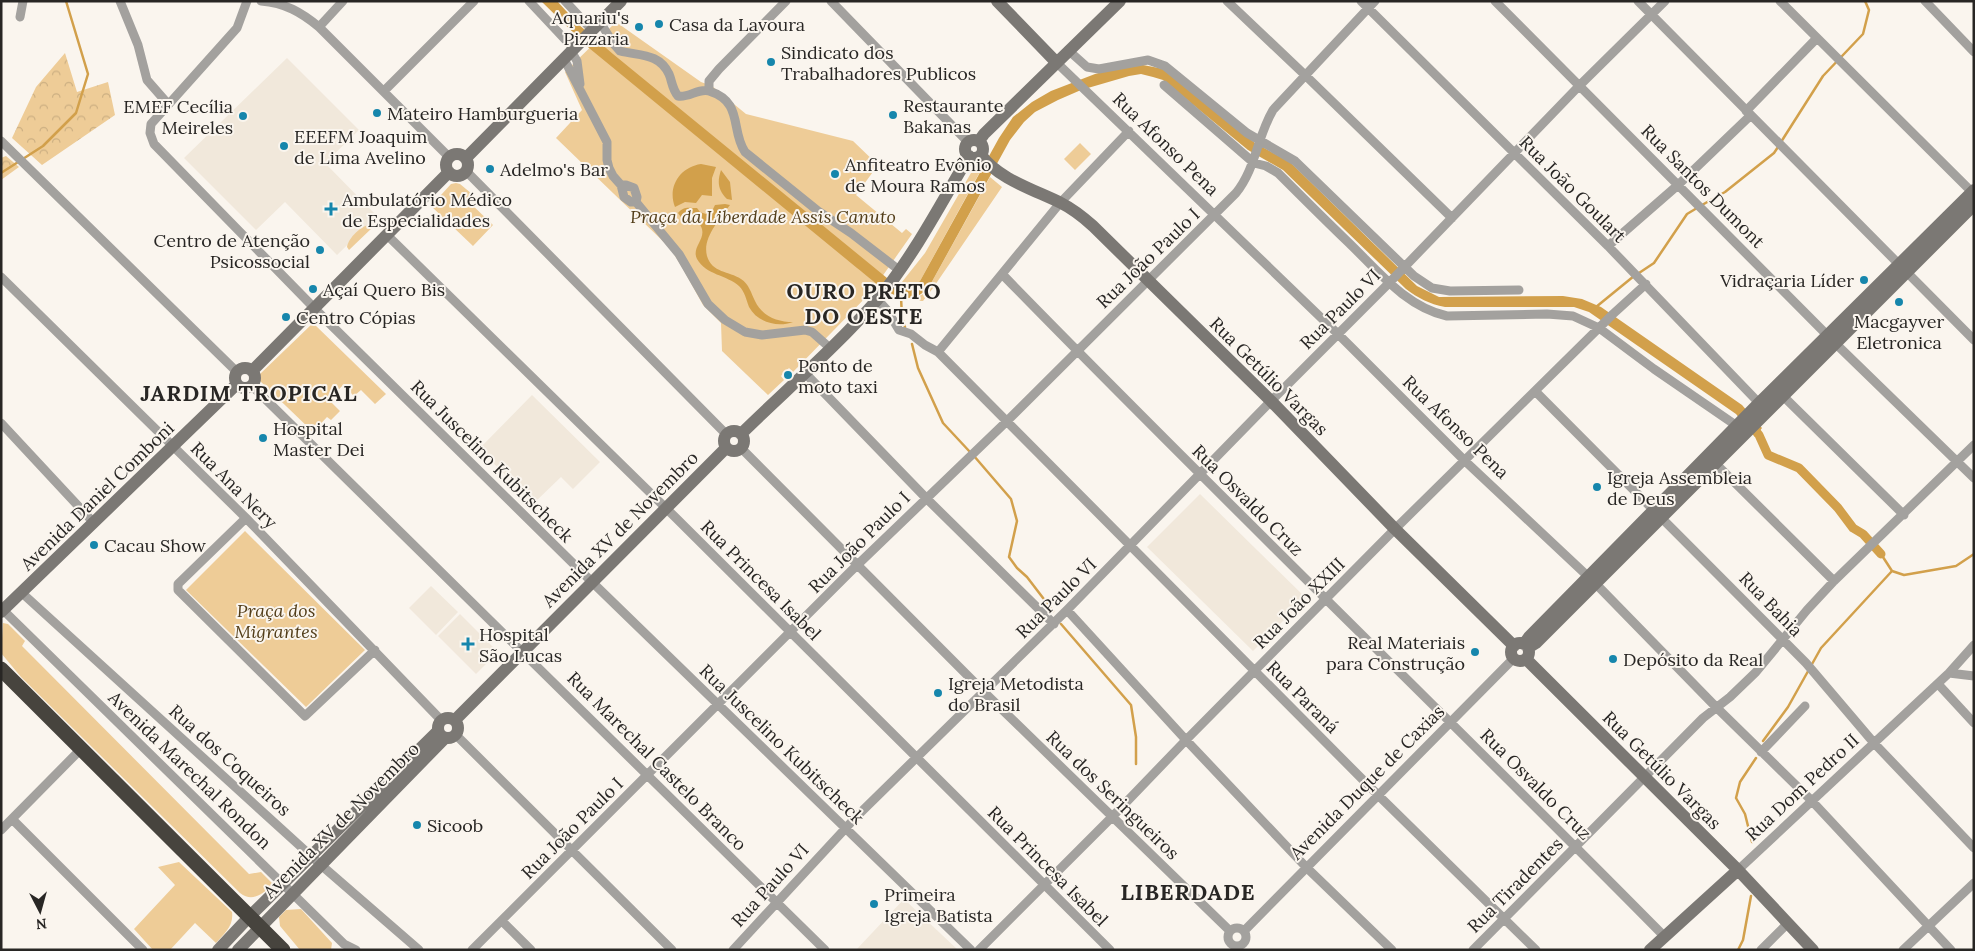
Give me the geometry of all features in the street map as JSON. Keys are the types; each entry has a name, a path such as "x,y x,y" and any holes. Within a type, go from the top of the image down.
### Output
{"highway":[{"path":"1,669 283,949"}],"street":[{"path":"20,17 23,1"},
{"path":"120,1 138,45 147,80 168,104 237,28 247,1"},
{"path":"261,1 273,2 302,12 449,157"},
{"path":"319,27 343,1"},
{"path":"384,91 474,1"},
{"path":"529,1 582,41 612,43 620,52 641,53 654,58 664,65 678,96 688,96 701,90 709,91 729,104 736,117 740,145 749,157 818,211 851,233 899,270"},
{"path":"565,1 582,41 581,92 607,142 609,168 613,176 622,185 624,197 631,202 636,202 679,254 708,304 725,320 745,332 762,335 805,330 812,332 830,348"},
{"path":"466,158 621,1"},
{"path":"709,91 709,81 719,69 786,1"},
{"path":"741,434 830,348 884,290 984,149 973,142 830,1"},
{"path":"997,1 1056,62"},
{"path":"973,142 984,134 1120,1"},
{"path":"1226,1 1452,218"},
{"name":"Rua João Goulart","path":"1361,1 1633,271 1759,403"},
{"name":"Rua João Paulo I","path":"472,950 858,565 1215,215 1241,187 1273,110 1375,1"},
{"name":"Rua Santos Dumont","path":"1495,1 1697,202 1831,339 1974,478"},
{"path":"1638,1 1974,340"},
{"name":"Rua Paulo VI","path":"733,950 845,828 1054,624 1515,154 1579,86 1665,1"},
{"path":"1780,1 1973,195"},
{"path":"1925,1 1974,52"},
{"path":"1608,246 1678,185 1817,38"},
{"path":"1068,50 1087,68 1099,69 1148,60 1165,66 1247,133 1266,166 1278,173 1417,304 1440,314 1477,316 1562,314 1583,319 1602,326 1654,368 1746,422"},
{"name":"Rua Afonso Pena","path":"1056,62 1130,131 1465,461 1592,580 1716,707 1811,800 1951,950"},
{"path":"1164,85 1257,151 1295,162 1403,268 1425,285 1440,290 1459,292 1519,290"},
{"name":"Rua Juscelino Kubitscheck","path":"168,104 152,124 150,134 154,144 314,309 971,950"},
{"path":"938,352 1060,203 1130,131"},
{"path":"1,142 237,378 243,388 252,386 255,379 252,371"},
{"path":"456,154 466,158 468,164 466,172 456,176 449,172 446,163 449,157 456,154"},
{"name":"Rua Getúlio Vargas","path":"978,157 1024,186 1076,212 1093,226 1271,401 1395,529 1521,651 1644,778 1738,870 1813,950"},
{"path":"252,371 449,172"},
{"path":"466,172 726,434"},
{"name":"Avenida Duque de Caxias","path":"1658,513 1715,463 1759,403 1831,339 1973,195"},
{"name":"Rua Princesa Isabel","path":"387,235 1110,950"},
{"name":"Rua Osvaldo Cruz","path":"1002,274 1199,475 1664,936"},
{"name":"Rua Ana Nery","path":"1,277 246,518 375,650 445,731 573,850 672,950"},
{"name":"Rua João XXIII","path":"979,950 1325,599 1536,392 1643,282"},
{"name":"Rua Paraná","path":"884,290 887,310 899,330 911,334 925,346 938,352 1129,547 1378,796 1536,950"},
{"name":"Avenida Duque de Caxias","path":"1244,931 1521,651 1536,643 1592,580 1746,422 1782,395 1831,339"},
{"path":"237,378 243,368 252,371"},
{"path":"805,373 926,498 1054,624"},
{"name":"Avenida Daniel Comboni","path":"2,611 174,447 237,378"},
{"name":"Rua Marechal Castelo Branco","path":"252,386 384,519 522,651 824,950"},
{"name":"Rua Bahia","path":"1536,392 1806,663 1874,743 1974,848"},
{"path":"1782,395 1904,515"},
{"path":"1,423 94,523"},
{"path":"735,431 741,434 744,442 741,448 732,451 726,448 724,442 726,434 735,431"},
{"name":"Rua Tiradentes","path":"1473,950 1702,718 1756,672 1807,610 1834,581 1974,445"},
{"name":"Avenida XV de Novembro","path":"255,921 293,893 321,865 445,731 450,717 455,720 726,448"},
{"name":"Rua dos Seringueiros","path":"741,448 984,692 1230,931"},
{"path":"1715,463 1834,581"},
{"path":"246,518 178,584 178,590 305,716 375,650"},
{"name":"Rua dos Coqueiros","path":"22,593 321,865 419,950"},
{"path":"1067,610 1307,868 1392,950"},
{"name":"Avenida Marechal Rondon","path":"2,611 283,883 342,947 356,950"},
{"name":"Rua Dom Pedro II","path":"1650,950 1938,684 1974,645"},
{"path":"1949,673 1974,676"},
{"path":"1938,684 1974,723"},
{"path":"1761,752 1805,706"},
{"name":"Avenida XV de Novembro","path":"255,921 283,883 445,731"},
{"path":"1,830 80,749"},
{"path":"12,819 143,950"},
{"path":"1903,950 1974,884"},
{"path":"218,950 255,921"},
{"path":"238,950 255,921"},
{"path":"502,921 531,950"},
{"path":"1761,950 1788,923"},
{"path":"1239,928 1244,931 1246,946 1229,947 1228,938 1230,931 1239,928"}],"shaded area":[{"path":"541,1 557,1 578,24 613,54 898,287 910,288 920,281 999,138 1013,117 1032,102 1051,91 1095,74 1126,66 1143,65 1164,69 1255,143 1290,162 1417,286 1439,297 1563,296 1582,299 1601,307 1742,405 1762,428 1755,437 1736,414 1589,312 1574,307 1445,307 1419,298 1406,289 1283,170 1248,150 1163,80 1141,74 1081,90 1035,112 1024,122 1010,140 929,287 920,295 911,298 892,294 874,282 589,48"},
{"name":"EEEFM Joaquim de Lima Avelino","path":"287,58 359,130 325,163 377,216 337,255 285,202 256,230 184,158"},
{"path":"701,164 716,167 712,178 712,196 702,195 696,203 685,202 675,207 673,192 677,179 687,169"},
{"path":"721,170 730,182 732,200 727,199 720,189 719,178"},
{"path":"715,205 730,205 713,229 707,242 706,249 709,262 717,269 744,281 758,306 766,314 781,321 793,322 774,324 757,317 749,307 744,293 739,286 729,279 711,272 697,259 696,249 702,236 701,226 696,220 683,220 678,213 684,208 697,208 700,212 706,214 712,211"},
{"path":"532,395 600,462 573,489 561,477 534,503 479,449"},
{"path":"1200,494 1306,598 1253,651 1147,547"},
{"name":"Hospital São Lucas","path":"431,586 458,612 436,635 409,608"},
{"name":"Hospital São Lucas","path":"460,614 498,652 476,674 438,636"},
{"path":"904,899 923,917 958,950 856,950"}],"green space":[{"name":"Praça da Liberdade Assis Canuto","path":"616,22 701,82 712,86 746,114 853,141 878,165 856,195 902,233 906,229 912,234 872,291 793,372 789,368 781,376 784,380 768,395 722,351 721,323 703,305 670,248 556,138 582,110 565,72"},
{"path":"65,53 77,92 108,82 115,115 42,165 12,138 36,87"},
{"path":"1080,143 1091,154 1075,170 1064,159"},
{"path":"6,156 19,167 1,180 1,158"},
{"path":"975,166 982,168 920,281 910,288 898,287 925,253"},
{"path":"990,177 1002,187 933,288 923,301 917,301 916,298 929,287"},
{"path":"456,183 472,194 467,200 493,225 473,246 431,206 451,184"},
{"path":"371,224 373,227 349,250 347,247 348,243 353,236 363,227"},
{"path":"313,323 386,394 375,404 361,390 354,396 343,385 329,400 340,411 331,420 327,417 313,432 260,381 260,374"},
{"name":"Praça dos Migrantes","path":"245,531 365,650 306,707 186,590"},
{"path":"3,623 8,624 25,641 22,646 249,874 261,872 272,883 271,887 260,895 252,897 244,896 240,893 21,677 1,653"},
{"path":"179,862 232,912 231,921 228,929 216,943 195,923 170,950 153,950 134,929 175,885 158,867"},
{"path":"301,909 332,943 331,950 300,950 280,926 279,917 286,910"}],"waterway":[{"path":"1,173 43,146 76,113 88,74 66,1"},
{"path":"1781,142 1823,76 1863,34 1869,10 1865,1"},
{"path":"1702,205 1725,192 1774,153 1778,147"},
{"path":"1639,273 1654,263 1687,214 1697,208"},
{"path":"1596,307 1634,276"},
{"path":"901,297 902,317 905,327"},
{"path":"912,344 918,368 943,423 970,452"},
{"path":"1751,425 1759,435 1768,455 1799,468 1838,508 1853,528 1863,534 1881,554"},
{"path":"974,456 1011,499 1017,521 1009,557 1053,611"},
{"path":"1881,554 1892,571 1904,575 1956,566 1974,554"},
{"path":"1763,741 1788,707 1821,648 1892,571"},
{"path":"1061,624 1131,705 1136,737 1136,764"},
{"path":"1752,842 1745,814 1736,798 1740,782 1756,758"},
{"path":"1738,950 1743,940 1751,896"}],"place":[{"name":"Casa da Lavoura","path":"659,24"},
{"name":"Aquariu's Pizzaria","path":"639,27"},
{"name":"Sindicato dos Trabalhadores Publicos","path":"771,62"},
{"name":"Mateiro Hamburgueria","path":"377,113"},
{"name":"Restaurante Bakanas","path":"893,115"},
{"name":"EMEF Cecília Meireles","path":"243,116"},
{"name":"EEEFM Joaquim de Lima Avelino","path":"284,146"},
{"name":"Adelmo's Bar","path":"490,169"},
{"name":"Anfiteatro Evônio de Moura Ramos","path":"835,174"},
{"name":"Ambulatório Médico de Especialidades","path":"331,209"},
{"name":"Centro de Atenção Psicossocial","path":"320,250"},
{"name":"Vidraçaria Líder","path":"1864,280"},
{"name":"Açaí Quero Bis","path":"313,289"},
{"name":"Macgayver Eletronica","path":"1899,302"},
{"name":"Centro Cópias","path":"286,317"},
{"name":"Ponto de moto taxi","path":"788,375"},
{"name":"Hospital Master Dei","path":"263,438"},
{"name":"Igreja Assembleia de Deus","path":"1597,487"},
{"name":"Cacau Show","path":"94,545"},
{"name":"Hospital São Lucas","path":"468,644"},
{"name":"Real Materiais para Construção","path":"1475,652"},
{"name":"Depósito da Real","path":"1613,659"},
{"name":"Igreja Metodista do Brasil","path":"938,693"},
{"name":"Sicoob","path":"417,825"},
{"name":"Primeira Igreja Batista","path":"874,904"}],"district":[{"name":"OURO PRETO DO OESTE","path":"864,304"},
{"name":"JARDIM TROPICAL","path":"249,393"},
{"name":"LIBERDADE","path":"1188,892"}]}
